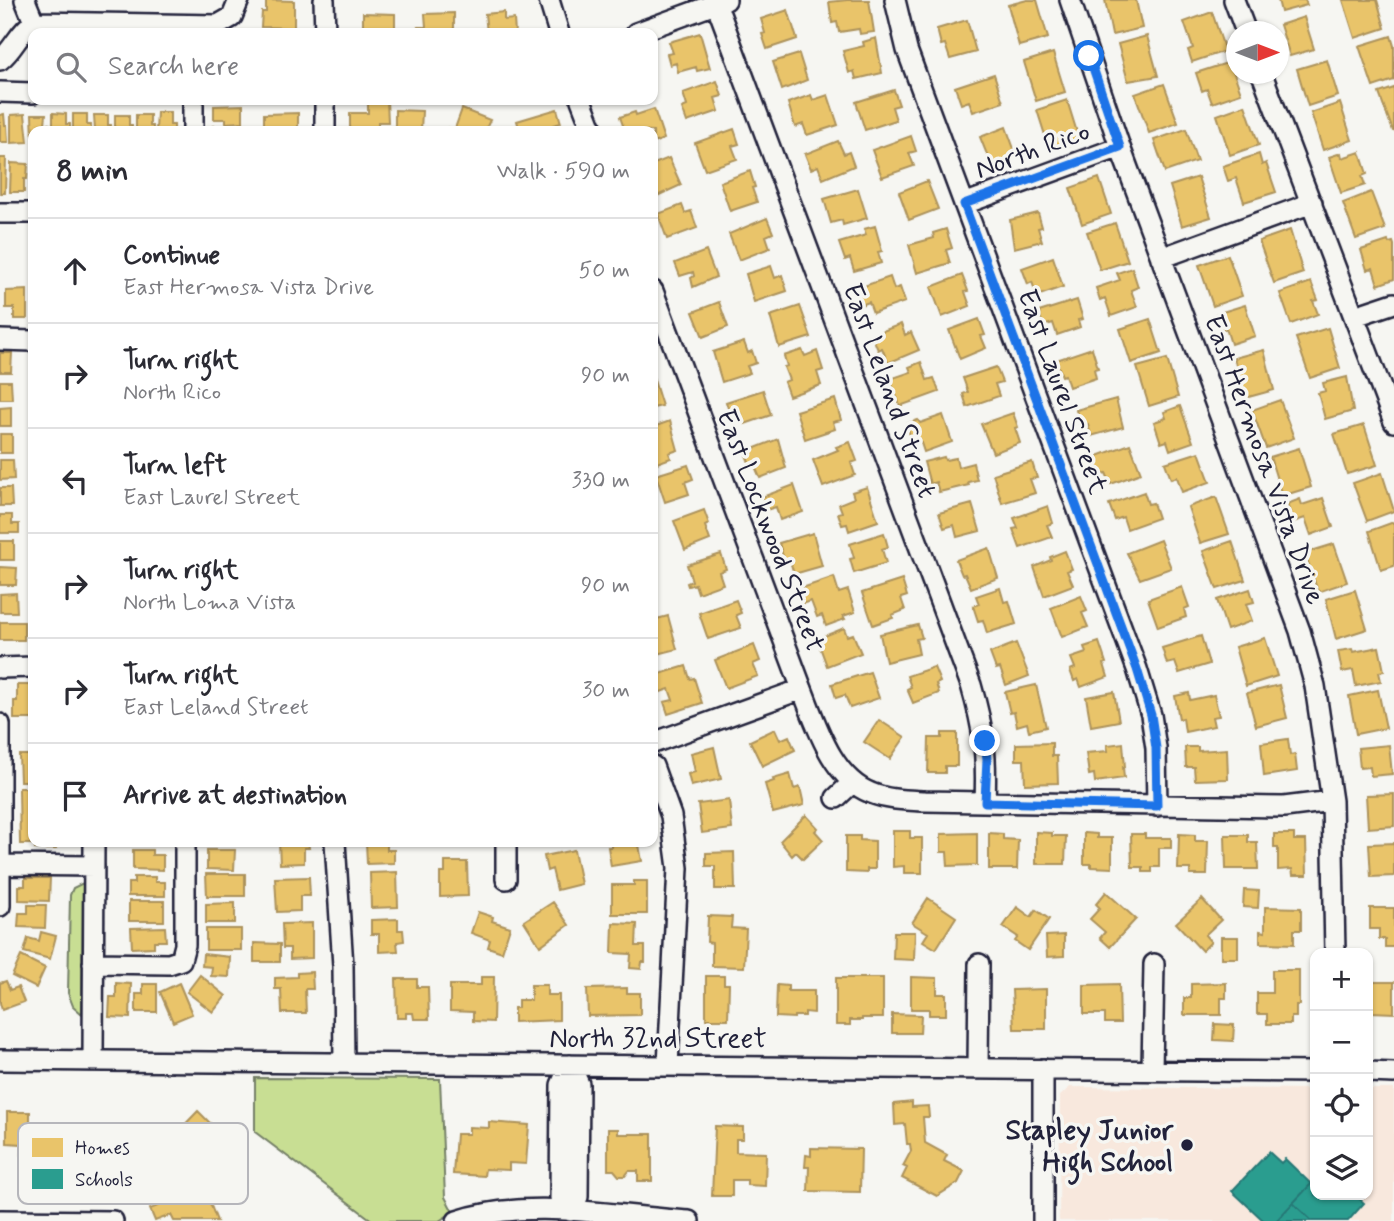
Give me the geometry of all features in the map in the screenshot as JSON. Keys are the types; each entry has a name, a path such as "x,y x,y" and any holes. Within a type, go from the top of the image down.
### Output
{"street":[{"path":"24,0 34,22"},
{"path":"0,60 10,52 22,30 34,22 218,24 232,17 240,0"},
{"path":"324,0 325,28"},
{"path":"549,0 557,28"},
{"name":"East Laurel Street","path":"895,0 907,50 1137,669 1151,715 1156,748 1157,806"},
{"name":"East Hermosa Vista Drive","path":"1070,0 1120,147 1300,631 1315,686 1332,802 1335,948"},
{"path":"1234,0 1242,21"},
{"path":"650,28 722,2"},
{"name":"East Leland Street","path":"722,2 971,685 982,724 987,759 985,802"},
{"path":"1266,84 1394,422"},
{"path":"0,92 28,93"},
{"path":"193,105 193,126"},
{"path":"325,105 325,126"},
{"path":"583,105 591,126"},
{"name":"North Rico","path":"964,204 1120,147"},
{"path":"1161,258 1312,203"},
{"path":"0,212 28,213"},
{"path":"1354,316 1394,303"},
{"name":"East Lockwood Street","path":"658,304 802,689 820,733 837,764 853,782"},
{"path":"0,340 28,341"},
{"path":"0,668 28,667"},
{"path":"658,741 802,689"},
{"path":"0,724 0,906"},
{"path":"658,780 671,816 678,868 668,1065"},
{"path":"836,798 853,782 869,793 891,798 985,802 1284,807 1332,802"},
{"path":"93,1061 94,847"},
{"path":"93,963 169,964 181,960 185,945 185,847"},
{"path":"335,847 343,966 344,1062"},
{"path":"506,847 506,879"},
{"path":"0,865 94,866"},
{"path":"978,1068 979,964"},
{"path":"1152,1070 1153,964"},
{"name":"North 32nd Street","path":"0,1060 1310,1072"},
{"path":"569,1065 579,1084 578,1197 569,1211"},
{"path":"1043,1069 1043,1221"},
{"path":"1373,1072 1394,1073"},
{"path":"457,1221 482,1213 520,1209 689,1221"},
{"path":"0,1220 113,1221"}],"shaded area":[{"name":"Stapley Junior High School","path":"1070,1087 1310,1089 1310,1200 1373,1200 1373,1089 1394,1089 1394,1221 1059,1221 1060,1096"}],"green space":[{"path":"83,883 82,1014 73,1006 68,993 70,895 73,888"},
{"path":"255,1078 440,1079 445,1197 453,1212 439,1221 373,1221 255,1132"}],"building: Homes":[{"path":"266,0 294,1 294,28 261,27 262,12 266,12"},
{"path":"869,0 874,32 860,34 859,29 839,32 837,22 832,23 829,2"},
{"path":"1037,0 1048,38 1019,46 1008,5"},
{"path":"1105,0 1136,0 1142,28 1112,35"},
{"path":"1278,0 1305,0 1307,5 1281,12"},
{"path":"1343,0 1377,0 1385,28 1355,38"},
{"path":"788,10 797,39 767,49 761,19"},
{"path":"504,12 504,20 514,19 515,28 486,28 485,14"},
{"path":"1212,12 1225,51 1192,62 1188,50 1193,48 1184,22"},
{"path":"363,13 395,14 395,28 363,28"},
{"path":"454,13 454,28 418,28 426,27 425,14"},
{"path":"1304,17 1314,49 1290,56 1289,22"},
{"path":"967,20 976,52 950,59 945,44 941,45 937,29"},
{"path":"700,33 710,68 697,71 696,67 678,72 676,63 670,65 667,54 673,53 669,42"},
{"path":"1147,36 1158,76 1128,81 1118,44"},
{"path":"1391,36 1394,46 1394,80 1373,87 1359,46"},
{"path":"876,38 882,73 856,79 854,71 849,73 843,51 864,46 863,42"},
{"path":"1053,53 1065,92 1036,101 1024,62"},
{"path":"799,54 807,80 782,90 773,62"},
{"path":"1327,60 1338,96 1308,106 1297,69"},
{"path":"1226,63 1226,84 1238,84 1241,93 1212,103 1207,89 1202,91 1196,73"},
{"path":"994,74 1003,102 973,112 969,101 961,104 955,87"},
{"path":"717,81 722,96 715,98 719,111 687,122 682,108 687,106 683,93"},
{"path":"1164,84 1178,123 1149,133 1135,94"},
{"path":"1394,88 1394,131 1393,131 1379,93"},
{"path":"894,90 899,105 892,107 896,120 865,130 856,102"},
{"path":"811,95 813,100 828,95 838,125 807,135 803,124 795,127 788,103"},
{"path":"1067,100 1080,142 1050,151 1037,110"},
{"path":"1340,103 1352,140 1323,150 1311,113"},
{"path":"243,105 243,122 226,123 226,119 214,119 214,106"},
{"path":"368,105 387,105 388,122 378,122 378,126 350,126 350,113 368,113"},
{"path":"1245,105 1259,145 1230,155 1217,115"},
{"path":"462,109 490,120 487,126 456,126"},
{"path":"557,109 561,123 553,126 518,126 517,121"},
{"path":"654,109 664,139 658,141 658,126 623,126 620,117 635,112 636,115"},
{"path":"395,110 422,111 421,126 395,126"},
{"path":"157,112 170,112 170,125 174,126 156,126"},
{"path":"53,113 66,114 66,124 70,126 53,126"},
{"path":"298,113 298,126 264,126 264,114"},
{"path":"4,114 8,142 0,142 0,115"},
{"path":"25,114 28,142 11,143 11,115"},
{"path":"32,114 46,114 45,124 49,126 32,126"},
{"path":"73,114 87,114 87,125 91,126 73,126"},
{"path":"94,115 108,115 108,125 111,126 95,126"},
{"path":"115,115 129,115 129,125 132,126 115,126"},
{"path":"136,115 150,115 150,126 136,126"},
{"path":"1006,127 1017,157 992,167 980,137"},
{"path":"734,129 739,144 732,146 737,159 705,170 695,143"},
{"path":"1186,129 1197,161 1165,172 1154,140"},
{"path":"911,136 916,151 909,153 914,166 882,177 872,150"},
{"path":"838,141 844,154 849,152 854,166 823,179 818,166 811,169 805,154"},
{"path":"1360,152 1367,174 1362,176 1365,185 1341,193 1329,157 1341,153 1342,158"},
{"path":"1259,154 1262,165 1266,163 1276,192 1244,202 1236,178 1228,181 1223,166"},
{"path":"0,158 6,158 5,193 0,193"},
{"path":"669,158 681,185 658,196 658,162"},
{"path":"11,163 28,164 24,192 10,192"},
{"path":"750,171 757,202 730,211 720,182"},
{"path":"1198,177 1211,217 1182,226 1170,186"},
{"path":"1099,178 1111,214 1082,224 1070,188"},
{"path":"927,181 938,209 909,220 899,192"},
{"path":"858,189 867,218 843,225 842,220 831,223 824,199"},
{"path":"1371,192 1385,229 1356,239 1343,203"},
{"path":"682,205 685,213 691,211 697,228 667,239 658,214"},
{"path":"1038,213 1042,227 1038,228 1042,241 1014,248 1010,220"},
{"path":"767,218 773,233 766,236 770,248 739,260 729,234"},
{"path":"1115,223 1128,261 1100,270 1087,232"},
{"path":"875,226 882,251 878,252 881,263 854,271 850,258 845,260 839,243 866,235 864,229"},
{"path":"946,229 952,248 946,250 950,263 917,273 909,245 934,238 933,233"},
{"path":"1290,230 1303,273 1274,283 1259,241"},
{"path":"1388,241 1394,245 1394,279 1378,285 1373,268 1367,270 1361,250"},
{"path":"706,251 716,277 693,287 693,272 680,276 675,263"},
{"path":"1228,255 1242,296 1213,306 1199,265"},
{"path":"1053,257 1063,287 1037,296 1032,282 1028,284 1022,268"},
{"path":"771,266 775,278 782,275 787,291 754,302 746,274"},
{"path":"1132,268 1138,287 1131,290 1137,307 1111,316 1105,298 1100,300 1096,288 1120,280 1117,273"},
{"path":"962,275 970,306 942,317 931,287"},
{"path":"890,277 894,289 900,287 905,302 873,313 869,302 861,305 855,289"},
{"path":"1311,282 1318,300 1313,301 1318,314 1291,324 1280,293"},
{"path":"27,290 27,319 14,319 14,308 6,308 6,291"},
{"path":"1077,300 1083,319 1078,320 1080,327 1057,335 1053,323 1043,326 1039,312"},
{"path":"719,302 728,327 703,337 693,312"},
{"path":"1245,305 1255,336 1231,344 1226,328 1221,330 1216,314"},
{"path":"800,306 811,337 779,347 770,316"},
{"path":"979,319 986,348 960,359 949,330"},
{"path":"1150,319 1161,353 1131,363 1120,329"},
{"path":"901,324 905,335 911,332 919,350 888,363 882,348 878,350 872,335"},
{"path":"1328,328 1340,368 1310,378 1296,338"},
{"path":"744,342 748,353 752,351 756,363 747,366 750,373 722,382 713,352"},
{"path":"1092,348 1098,368 1094,369 1096,378 1069,387 1056,360"},
{"path":"802,350 805,356 817,351 823,370 817,372 821,385 789,396 784,382 789,380 784,367 787,366 784,356"},
{"path":"1264,350 1274,390 1245,398 1234,358"},
{"path":"0,353 12,353 11,372 0,372"},
{"path":"1167,359 1178,397 1149,406 1137,367"},
{"path":"921,362 927,380 934,378 939,392 900,406 890,379 911,372 909,367"},
{"path":"996,367 1002,382 995,384 999,396 967,407 963,394 968,392 963,378"},
{"path":"1347,377 1353,411 1325,419 1318,393 1325,391 1323,383"},
{"path":"0,381 11,381 12,399 0,399"},
{"path":"763,390 771,415 745,424 741,414 731,417 726,402"},
{"path":"835,399 841,420 833,422 835,429 805,439 796,411"},
{"path":"1116,399 1123,427 1091,436 1088,424 1080,426 1076,410"},
{"path":"1280,400 1294,438 1266,448 1252,410"},
{"path":"1180,406 1193,442 1170,450 1167,441 1161,443 1154,422 1166,418 1164,412"},
{"path":"11,407 11,426 0,426 0,408"},
{"path":"1013,413 1020,443 993,453 981,424"},
{"path":"943,415 952,442 924,452 920,440 913,443 906,424 918,420 920,423"},
{"path":"670,421 678,450 669,453 671,458 658,463 658,425"},
{"path":"1364,425 1377,465 1347,474 1334,434"},
{"path":"0,434 12,434 12,453 0,453"},
{"path":"778,439 786,468 760,478 754,464 750,465 745,452"},
{"path":"850,442 857,461 851,463 855,475 823,487 813,460"},
{"path":"1130,444 1141,473 1111,484 1106,473 1099,475 1092,458"},
{"path":"1299,448 1311,487 1282,496 1270,457"},
{"path":"1199,452 1210,482 1182,492 1177,477 1171,479 1165,463"},
{"path":"944,457 945,460 956,458 958,467 973,463 977,480 968,482 969,485 939,492 936,482 930,484 924,462"},
{"path":"0,460 13,460 14,479 0,480"},
{"path":"1032,462 1037,478 1030,479 1035,493 1002,503 993,474"},
{"path":"688,465 693,479 685,482 689,494 665,502 658,474"},
{"path":"1382,473 1394,511 1367,521 1353,483"},
{"path":"794,485 803,512 780,520 776,507 766,510 762,497"},
{"path":"867,487 878,521 849,531 847,524 842,525 838,513 842,512 839,504 854,498 852,492"},
{"path":"0,488 11,488 12,506 0,506"},
{"path":"1144,492 1148,504 1153,503 1158,518 1127,529 1123,517 1115,520 1109,504"},
{"path":"1216,497 1229,534 1200,543 1188,507"},
{"path":"1323,498 1333,527 1311,535 1305,518 1293,522 1287,504 1300,499 1302,505"},
{"path":"972,504 980,531 957,537 954,525 944,528 939,513"},
{"path":"1048,506 1053,523 1047,525 1052,537 1020,548 1013,529 1018,528 1014,518"},
{"path":"704,510 709,524 705,526 710,540 685,550 674,521"},
{"path":"0,515 12,515 12,524 19,524 19,533 0,533"},
{"path":"1394,522 1394,566 1381,570 1369,531"},
{"path":"813,533 822,566 794,574 790,561 785,563 779,543"},
{"path":"884,533 888,547 882,549 886,563 854,573 850,544"},
{"path":"1160,540 1171,568 1140,579 1127,553"},
{"path":"0,541 14,541 14,560 0,560"},
{"path":"1232,541 1245,580 1217,589 1203,551"},
{"path":"1334,544 1347,582 1318,592 1305,553"},
{"path":"989,548 998,578 971,588 956,560"},
{"path":"1065,551 1072,569 1067,571 1073,585 1044,596 1034,567"},
{"path":"721,554 726,569 719,572 723,584 698,593 695,584 688,586 687,583 692,581 687,565"},
{"path":"0,567 17,568 16,585 0,585"},
{"path":"834,577 839,593 848,590 855,612 826,626 822,615 817,617 811,601 801,604 796,590"},
{"path":"902,580 907,596 901,598 905,610 892,615 893,618 873,625 862,593"},
{"path":"1182,587 1189,607 1184,609 1186,617 1158,627 1148,599"},
{"path":"1000,588 1004,602 1009,601 1016,624 987,633 983,620 978,621 973,606 979,604 976,596"},
{"path":"1250,589 1254,602 1246,604 1252,621 1227,630 1217,600"},
{"path":"1355,590 1367,629 1336,639 1326,599"},
{"path":"16,593 17,612 0,612 0,594"},
{"path":"1081,596 1087,611 1082,613 1088,627 1062,637 1051,608"},
{"path":"736,600 741,613 736,615 741,628 708,639 699,613"},
{"path":"668,616 677,649 658,654 658,619"},
{"path":"0,622 24,622 24,640 0,640"},
{"path":"918,625 922,638 916,639 919,654 886,662 880,634"},
{"path":"844,628 847,636 853,634 861,653 827,666 817,639"},
{"path":"1201,636 1209,664 1179,673 1175,662 1167,664 1162,648"},
{"path":"1265,638 1277,676 1246,686 1235,647"},
{"path":"1099,642 1108,677 1081,687 1078,679 1074,681 1070,670 1075,668 1071,658 1086,653 1084,647"},
{"path":"1016,643 1029,676 1006,685 1000,668 996,669 990,653"},
{"path":"754,645 760,661 753,664 758,676 726,688 715,660"},
{"path":"1379,647 1384,671 1379,672 1381,681 1356,686 1353,670 1342,672 1338,651 1352,649 1353,652"},
{"path":"686,666 690,679 694,678 702,703 668,714 664,702 673,700 669,689 658,693 658,674"},
{"path":"934,667 940,682 936,684 939,693 913,703 907,689 911,687 907,676"},
{"path":"870,672 879,698 850,708 845,695 836,698 832,684"},
{"path":"17,685 28,685 28,719 14,719 14,701 17,701"},
{"path":"1036,685 1046,727 1029,731 1027,723 1017,726 1014,712 1010,713 1005,692"},
{"path":"1279,685 1287,718 1256,726 1247,693"},
{"path":"1378,690 1386,728 1356,734 1349,696"},
{"path":"1114,692 1119,721 1091,726 1086,697"},
{"path":"1189,693 1190,700 1214,695 1219,716 1212,717 1214,726 1185,732 1183,718 1179,719 1175,696"},
{"path":"879,720 905,737 890,759 864,742"},
{"path":"775,729 780,740 789,736 795,750 762,766 750,741"},
{"path":"942,733 957,733 957,766 945,766 945,773 928,773 929,738 942,738"},
{"path":"1288,739 1290,755 1295,754 1297,771 1264,776 1261,743"},
{"path":"1052,743 1052,756 1057,756 1058,783 1025,784 1024,760 1016,760 1016,744"},
{"path":"1123,743 1124,778 1095,782 1094,774 1089,775 1086,753 1108,751 1107,745"},
{"path":"1389,745 1392,774 1371,776 1370,767 1360,768 1358,748"},
{"path":"714,747 721,779 691,786 688,774 695,772 691,753"},
{"path":"1185,747 1198,747 1198,751 1227,749 1228,779 1195,780 1194,767 1186,767"},
{"path":"19,755 28,755 28,781 20,781"},
{"path":"790,774 794,789 800,787 804,805 773,813 765,784"},
{"path":"19,788 28,788 28,844 20,844"},
{"path":"1394,794 1394,826 1368,828 1366,795"},
{"path":"729,800 732,829 702,833 698,804"},
{"path":"806,815 818,828 815,831 823,840 803,859 796,852 792,856 780,841"},
{"path":"893,831 910,831 910,838 922,838 922,873 904,873 904,866 893,867"},
{"path":"1036,832 1066,836 1065,864 1036,864"},
{"path":"977,833 977,865 948,866 947,852 941,852 941,834"},
{"path":"989,833 1003,834 1003,839 1018,840 1017,869 989,869"},
{"path":"1084,833 1097,834 1097,838 1112,838 1112,868 1084,864"},
{"path":"1131,834 1145,834 1145,838 1171,838 1171,848 1159,848 1159,867 1152,867 1152,872 1143,872 1143,867 1132,867"},
{"path":"1179,834 1195,835 1195,841 1208,841 1207,875 1190,875 1190,869 1178,869"},
{"path":"1274,834 1294,834 1294,840 1306,840 1307,875 1293,875 1292,869 1278,870 1278,848 1274,848"},
{"path":"1225,835 1248,835 1248,842 1257,842 1258,869 1226,869"},
{"path":"846,836 860,836 860,840 875,841 875,869 867,869 867,873 846,872"},
{"path":"1394,843 1394,876 1371,877 1369,844"},
{"path":"35,847 56,847 56,849"},
{"path":"279,847 309,847 304,848 304,863 280,864"},
{"path":"366,847 387,847 387,850 394,850 394,863 367,864"},
{"path":"608,847 639,847 642,861 611,866"},
{"path":"133,850 152,850 152,855 163,855 163,870 133,869"},
{"path":"207,850 235,850 234,870 207,869"},
{"path":"574,850 581,884 557,890 552,869 547,871 544,856"},
{"path":"734,852 735,889 715,889 715,866 706,866 706,853"},
{"path":"445,862 467,862 468,896 440,897 440,873 445,873"},
{"path":"397,872 398,907 371,908 370,873"},
{"path":"206,874 245,874 245,896 207,896"},
{"path":"134,877 155,877 155,882 165,882 165,896 128,896 128,883 134,883"},
{"path":"309,877 310,896 300,896 300,911 277,912 275,878"},
{"path":"25,878 50,878 49,901 19,900 19,886 25,886"},
{"path":"634,881 647,881 647,914 612,914 612,885 634,885"},
{"path":"1244,890 1259,891 1258,908 1243,907"},
{"path":"1106,892 1136,919 1110,947 1100,938 1105,932 1090,919 1100,908 1096,904"},
{"path":"928,898 956,917 936,949 923,941 928,933 912,923"},
{"path":"1202,899 1221,920 1205,935 1211,942 1202,951 1176,923"},
{"path":"129,901 164,901 164,921 129,921"},
{"path":"553,902 569,925 540,946 524,921"},
{"path":"235,903 235,923 206,923 206,904"},
{"path":"28,905 46,905 45,928 18,927 19,913 28,913"},
{"path":"1017,907 1031,917 1036,910 1049,919 1028,950 1015,941 1018,937 1003,927"},
{"path":"1265,907 1301,908 1301,930 1294,930 1294,944 1260,943 1260,931 1265,932"},
{"path":"1370,908 1394,908 1394,947 1385,947 1385,939 1379,939 1379,929 1370,929"},
{"path":"478,912 493,917 492,921 510,927 502,952 488,947 490,940 471,933"},
{"path":"708,916 732,917 731,928 746,929 744,967 712,966 712,943 707,942"},
{"path":"398,919 398,930 403,930 404,941 397,942 398,951 379,952 379,934 371,934 371,920"},
{"path":"312,923 312,958 290,959 290,948 283,948 282,924"},
{"path":"613,923 637,924 636,946 645,946 645,962 642,962 641,969 630,968 631,954 612,953"},
{"path":"165,927 166,941 154,941 154,947 132,948 131,928"},
{"path":"206,929 241,929 241,950 206,950"},
{"path":"41,932 56,936 50,959 24,952 28,938 39,941"},
{"path":"894,932 915,932 914,960 893,959"},
{"path":"1064,935 1064,956 1047,957 1046,936"},
{"path":"1221,937 1238,937 1238,958 1221,958"},
{"path":"254,943 280,944 280,962 254,962"},
{"path":"203,954 230,957 229,977 211,976 212,967 202,966"},
{"path":"21,956 45,968 36,988 12,976"},
{"path":"1272,970 1299,970 1299,1005 1296,1005 1296,1017 1291,1017 1291,1024 1267,1024 1267,1014 1257,1014 1257,993 1272,993"},
{"path":"312,972 313,989 305,989 306,1013 282,1013 281,989 275,989 275,978 297,977 297,973"},
{"path":"200,975 226,996 213,1012 187,992"},
{"path":"706,976 724,976 724,984 729,984 728,1019 706,1019"},
{"path":"481,977 494,977 493,1022 473,1021 473,1012 450,1011 450,985 481,985"},
{"path":"911,977 937,978 937,994 946,994 946,1015 929,1015 929,1009 911,1009"},
{"path":"836,978 883,978 883,1018 862,1018 850,1020 850,1025 836,1025"},
{"path":"396,979 417,979 417,987 428,987 429,1019 414,1019 413,1013 406,1013 406,1018 397,1018"},
{"path":"6,981 10,990 18,987 24,1002 2,1010 0,983"},
{"path":"1373,982 1394,982 1394,1013 1373,1012"},
{"path":"116,983 131,984 130,1018 109,1017 110,997 116,997"},
{"path":"179,983 192,1014 173,1022 160,992"},
{"path":"1226,983 1226,998 1221,998 1221,1015 1184,1015 1184,998 1191,998 1191,984"},
{"path":"143,984 157,984 157,1012 136,1012 136,994 143,994"},
{"path":"1119,984 1120,1023 1105,1023 1105,1014 1084,1014 1084,985"},
{"path":"531,985 547,985 547,995 559,995 559,1020 514,1022 514,1008 518,1008 518,1000 531,1000"},
{"path":"777,985 788,986 788,991 814,991 814,1013 805,1012 805,1016 794,1018 776,1017"},
{"path":"627,988 627,993 640,993 640,1015 588,1016 587,989"},
{"path":"1046,989 1046,1029 1014,1029 1012,990"},
{"path":"892,1014 921,1015 920,1033 892,1033"},
{"path":"1215,1024 1234,1025 1233,1041 1214,1040"},
{"path":"912,1102 912,1107 928,1106 929,1117 923,1117 925,1143 947,1155 944,1161 964,1171 958,1183 937,1196 902,1178 907,1168 903,1166 911,1151 910,1144 907,1144 905,1124 895,1125 894,1104"},
{"path":"198,1111 210,1123 186,1123"},
{"path":"7,1112 30,1112 30,1123 18,1123 18,1144 7,1143"},
{"path":"489,1122 529,1125 526,1164 509,1163 509,1170 485,1169 484,1176 453,1174 456,1134 469,1134 469,1127 489,1128"},
{"path":"715,1126 743,1127 743,1139 736,1139 736,1152 766,1153 765,1186 747,1185 747,1180 732,1180 732,1196 712,1196"},
{"path":"608,1129 618,1129 618,1134 652,1134 652,1181 638,1181 638,1171 629,1171 625,1176 619,1176 614,1170 608,1170"},
{"path":"811,1148 861,1149 860,1192 808,1191 809,1167 805,1167 806,1155 811,1156"},
{"path":"163,1204 210,1204 217,1221 174,1221 171,1215 155,1221 150,1209"}],"building: Schools":[{"path":"1269,1152 1281,1163 1285,1159 1310,1183 1276,1221 1264,1221 1232,1191"},
{"path":"1310,1185 1310,1200 1361,1200 1364,1203 1348,1221 1312,1221 1293,1203"},
{"path":"1293,1203 1312,1221 1276,1221"}],"place":[{"name":"Stapley Junior High School","path":"1187,1145"}],"route":[{"path":"985,741 985,802 1157,806 1156,748 1151,715 1137,669 964,204 1120,147 1089,56"}]}
